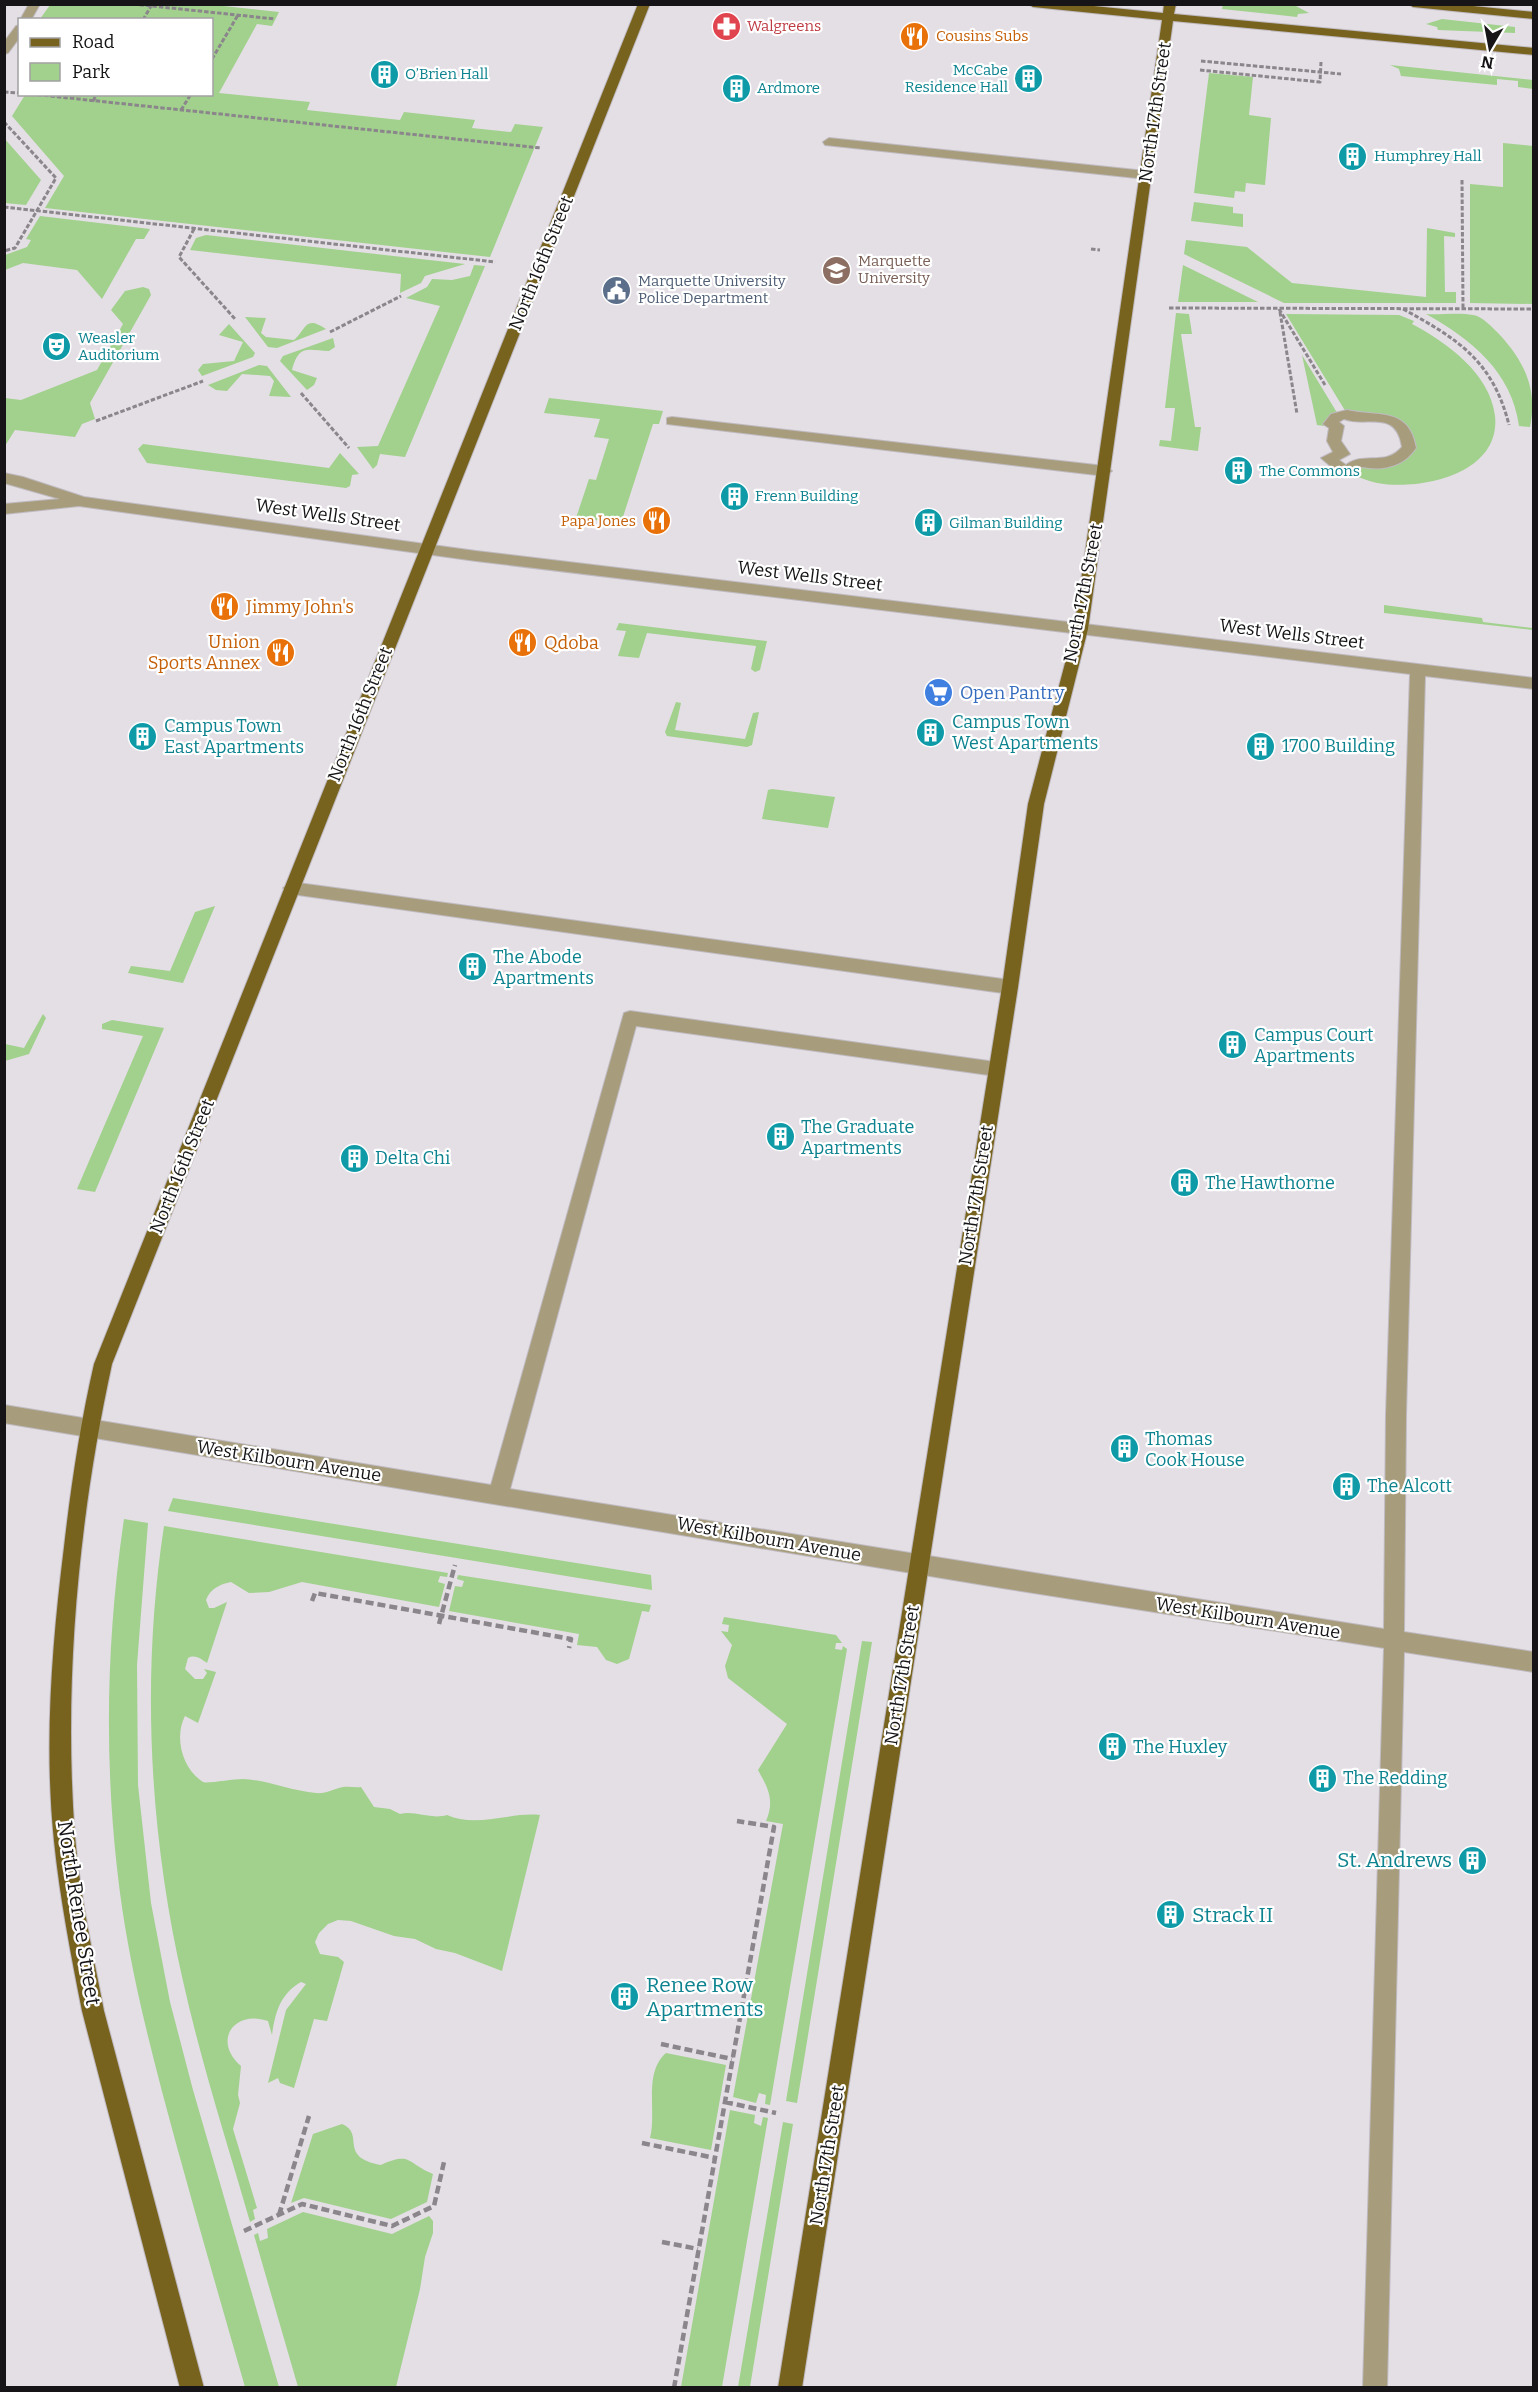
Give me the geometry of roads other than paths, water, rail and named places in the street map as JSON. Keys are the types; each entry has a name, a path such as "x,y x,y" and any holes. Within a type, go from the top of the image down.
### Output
{"main road":[{"name":"North 16th Street","path":"88,1427 103,1364 644,4"},
{"path":"1034,4 1169,11 1533,52"},
{"path":"1413,4 1533,16"},
{"name":"North 17th Street","path":"790,2388 1010,987 1036,804 1081,629 1169,11"},
{"name":"North Renee Street","path":"88,1427 65,1614 61,1707 61,1790 69,1883 90,1999 118,2119 192,2388"}],"street":[{"path":"26,18 35,4"},
{"path":"4,51 18,31"},
{"path":"829,142 1146,175"},
{"path":"1347,414 1349,417 1373,415 1391,421 1405,431 1409,448 1395,461 1377,464 1359,462 1346,472 1328,458 1343,454 1334,443 1332,435 1337,426 1330,424 1343,415 1347,414"},
{"path":"672,421 1105,471"},
{"name":"West Wells Street","path":"4,478 18,480 82,502 426,549 1533,684"},
{"name":"West Wells Street","path":"4,509 82,502"},
{"path":"1375,2388 1394,1641 1396,1415 1418,669"},
{"path":"291,888 1010,987"},
{"path":"498,1495 630,1018 996,1069"},
{"name":"West Kilbourn Avenue","path":"4,1414 920,1565 1533,1662"}],"place":[{"name":"Walgreens","path":"726,26"},
{"name":"Cousins Subs","path":"915,36"},
{"name":"O’Brien Hall","path":"384,74"},
{"name":"McCabe Residence Hall","path":"1029,79"},
{"name":"Ardmore","path":"736,88"},
{"name":"Humphrey Hall","path":"1353,156"},
{"name":"Marquette University","path":"837,270"},
{"name":"Marquette University Police Department","path":"617,290"},
{"name":"Weasler Auditorium","path":"57,347"},
{"name":"The Commons","path":"1238,471"},
{"name":"Frenn Building","path":"734,496"},
{"name":"Papa Jones","path":"657,521"},
{"name":"Gilman Building","path":"928,523"},
{"name":"Jimmy John's","path":"225,607"},
{"name":"Qdoba","path":"523,643"},
{"name":"Union Sports Annex","path":"281,652"},
{"name":"Open Pantry","path":"939,693"},
{"name":"Campus Town West Apartments","path":"931,732"},
{"name":"Campus Town East Apartments","path":"143,736"},
{"name":"1700 Building","path":"1261,746"},
{"name":"The Abode Apartments","path":"472,967"},
{"name":"Campus Court Apartments","path":"1233,1045"},
{"name":"The Graduate Apartments","path":"780,1137"},
{"name":"Delta Chi","path":"354,1158"},
{"name":"The Hawthorne","path":"1184,1183"},
{"name":"Thomas Cook House","path":"1124,1449"},
{"name":"The Alcott","path":"1346,1486"},
{"name":"The Huxley","path":"1112,1747"},
{"name":"The Redding","path":"1322,1778"},
{"name":"St. Andrews","path":"1473,1860"},
{"name":"Strack II","path":"1171,1915"},
{"name":"Renee Row Apartments","path":"625,1997"}]}
